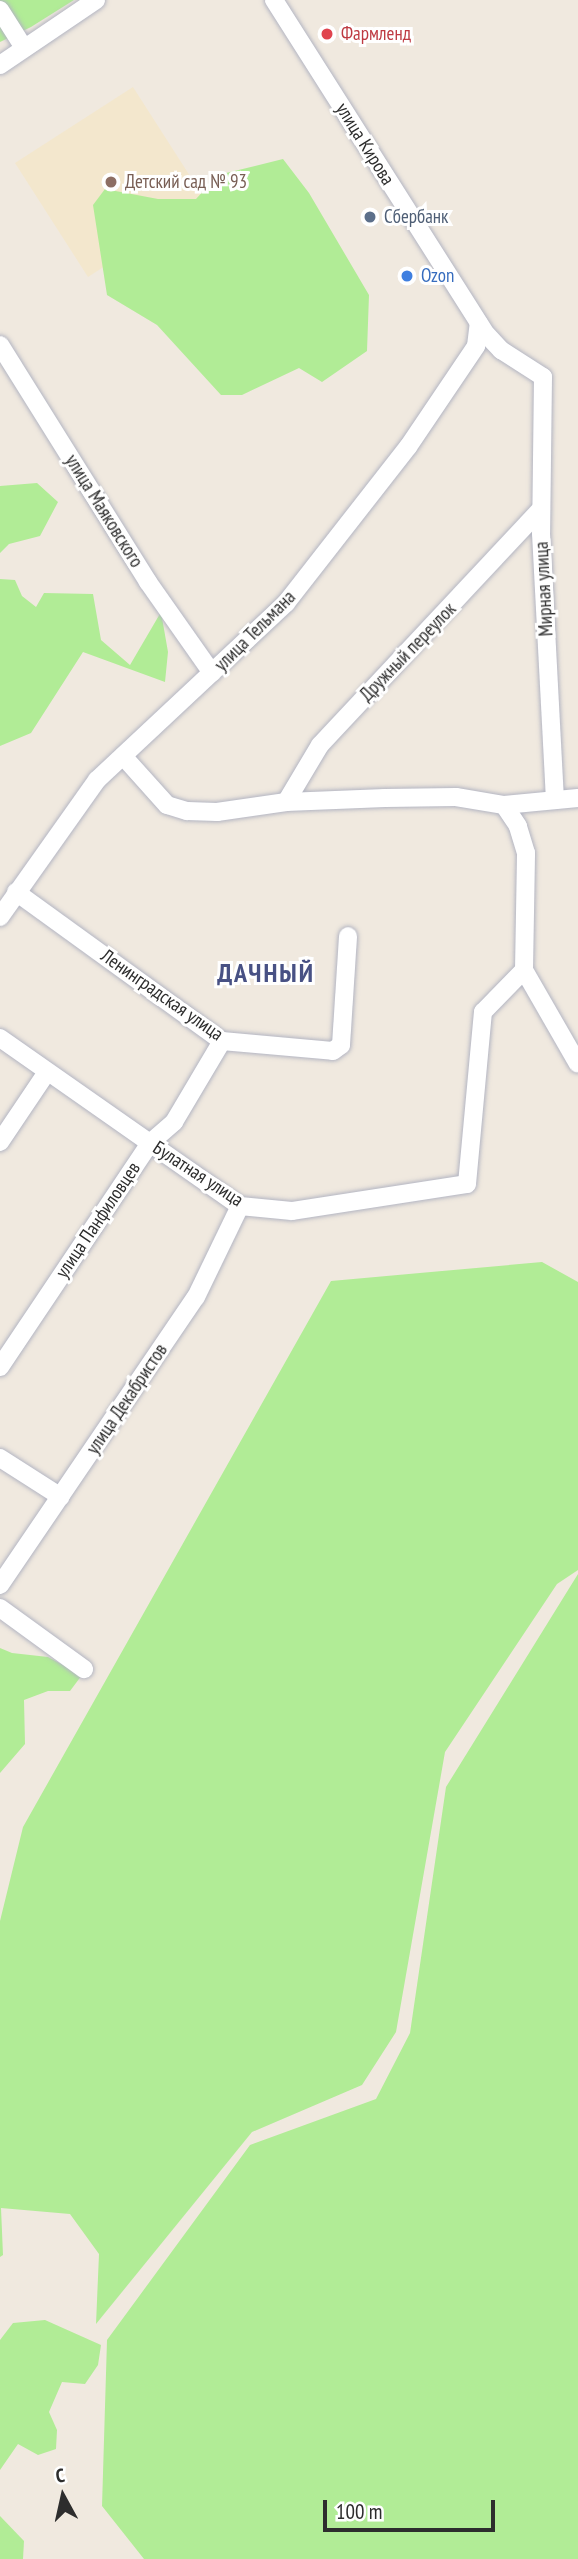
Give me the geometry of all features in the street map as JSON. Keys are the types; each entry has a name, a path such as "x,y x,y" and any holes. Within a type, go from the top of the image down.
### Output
{"street":[{"path":"0,65 96,0"},
{"name":"улица Кирова","path":"274,0 479,323 500,350 543,377"},
{"path":"0,10 24,48"},
{"name":"улица Тельмана","path":"0,917 97,780 286,603 408,447 476,346 479,323"},
{"name":"улица Маяковского","path":"0,345 148,582 212,673"},
{"name":"Мирная улица","path":"543,377 541,509 555,800"},
{"name":"Дружный переулок","path":"286,802 320,745 541,509"},
{"path":"123,756 167,805 217,812 286,802 456,797 504,805 578,798"},
{"path":"504,805 517,825 526,853 524,970 578,1064"},
{"name":"Ленинградская улица","path":"16,892 222,1041 333,1051 341,1045 348,936"},
{"name":"Булатная улица","path":"0,1038 240,1206 292,1211 467,1184 483,1012 524,970"},
{"name":"улица Панфиловцев","path":"0,1367 150,1143 174,1122 222,1041"},
{"path":"0,1142 47,1072"},
{"name":"улица Декабристов","path":"0,1585 196,1297 240,1206"},
{"path":"0,1458 61,1497"},
{"path":"0,1608 84,1669"}],"shaded area":[{"name":"Детский сад № 93","path":"133,87 206,201 88,277 15,163"}],"green space":[{"path":"0,0 74,0 31,27 0,42"},
{"path":"283,159 309,193 369,295 367,351 322,382 299,368 242,395 221,395 157,325 107,295 93,205 105,189 158,199 196,199 218,175"},
{"path":"37,483 58,502 40,536 9,544 0,553 0,486"},
{"path":"0,579 15,580 22,596 36,607 44,593 93,594 101,640 130,665 161,612 168,652 165,682 83,652 31,733 0,746"},
{"path":"542,1262 578,1282 578,1570 557,1584 445,1752 396,2032 362,2085 252,2132 96,2324 99,2254 70,2214 1,2208 3,2255 0,2257 0,1921 23,1827 331,1281"},
{"path":"578,1574 578,2559 144,2559 102,2506 107,2340 250,2145 376,2099 410,2033 446,1787"},
{"path":"0,1648 12,1653 48,1657 82,1675 70,1691 48,1691 24,1700 25,1744 0,1773"},
{"path":"45,2320 101,2345 98,2365 85,2384 62,2382 49,2412 57,2430 56,2449 38,2455 18,2444 0,2470 0,2340 13,2323"},
{"path":"0,2516 24,2541 23,2559 0,2559"}],"place":[{"name":"Фармленд","path":"327,34"},
{"name":"Детский сад № 93","path":"111,182"},
{"name":"Сбербанк","path":"370,217"},
{"name":"Ozon","path":"407,276"}],"district":[{"name":"ДАЧНЫЙ","path":"266,973"}]}
